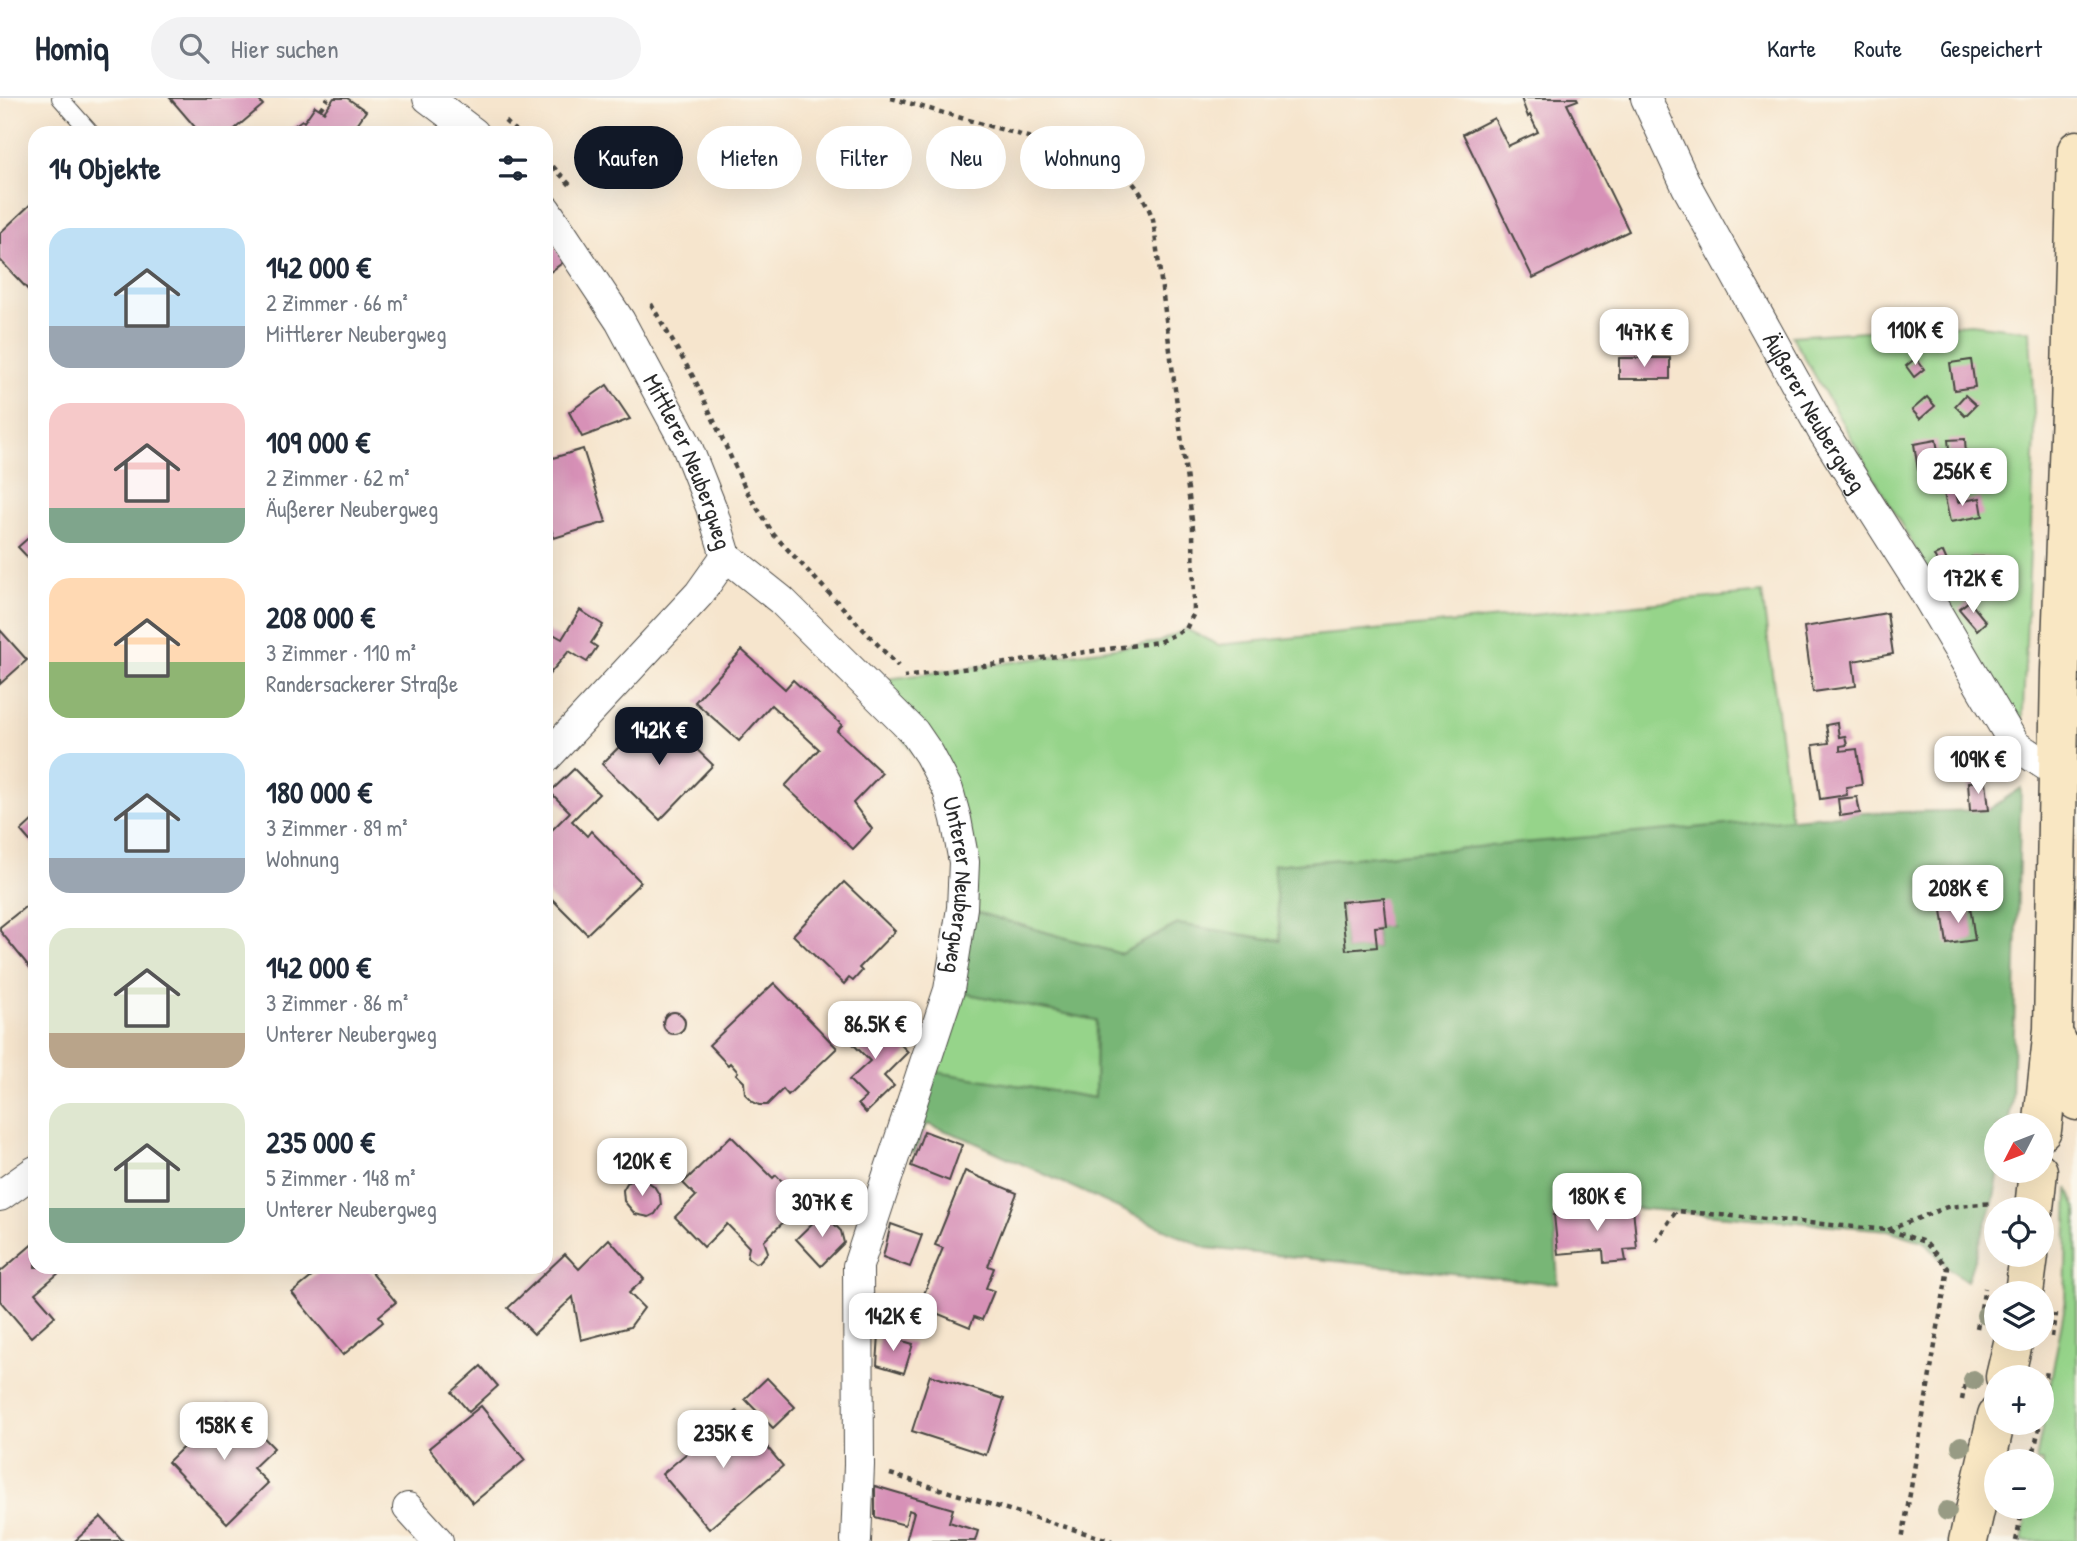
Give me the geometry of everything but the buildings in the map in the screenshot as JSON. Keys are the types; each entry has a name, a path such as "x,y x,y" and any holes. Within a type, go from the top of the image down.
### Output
{"main road":[{"path":"2044,1113 2053,1029 2060,671 2077,150"},
{"path":"2053,1029 2077,1101"},
{"path":"1968,1541 1992,1435"}],"street":[{"path":"428,98 465,126"},
{"name":"Äußerer Neubergweg","path":"1646,98 1687,187 1822,430 1924,591 2015,745 2059,774"},
{"name":"Mittlerer Neubergweg","path":"553,221 620,321 686,444 711,507 726,556 699,594 553,750"},
{"name":"Unterer Neubergweg","path":"726,556 780,600 914,732 948,790 964,862 962,908 949,990 858,1266 859,1465 856,1541"},
{"path":"0,1196 28,1176"},
{"path":"408,1508 438,1541"}],"lane":[{"path":"60,98 85,126"}],"path":[{"path":"320,109 328,98"},
{"path":"874,693 888,679 1159,642 1186,629 1194,613 1193,528 1153,219 1144,197 1130,177 1109,160 891,98"},
{"path":"553,166 575,190"},
{"path":"647,298 695,380 746,490 774,536 908,677"},
{"path":"1888,1230 1947,1206 1984,1204"},
{"path":"1656,1241 1676,1211 1888,1230 1925,1242 1948,1268 1902,1541"},
{"path":"1975,1338 1984,1294"},
{"path":"1960,1406 1969,1365"},
{"path":"859,1465 1112,1541"},
{"path":"2016,1541 2021,1519"}],"green space":[{"path":"1971,324 2030,331 2035,435 2022,733 1792,336"},
{"path":"1762,593 1791,821 1274,865 1281,941 1178,924 1121,954 962,908 956,819 874,693 888,679 1159,642 1186,629 1218,645"},
{"path":"2021,788 2012,1100 2010,1113 1984,1113 1984,1183 1997,1183 1994,1197 1984,1197 1984,1230 1967,1281 1948,1268 1925,1242 1888,1230 1633,1208 1554,1215 1558,1284 1206,1248 965,1138 927,1124 915,1153 897,1146 923,1070 1095,1098 1096,1020 949,990 962,908 1121,954 1178,924 1281,941 1273,865 1860,813 1988,810","holes":["1341,902 1387,926 1375,927 1377,947 1346,950"]},
{"path":"949,990 1096,1020 1095,1098 923,1070"},
{"path":"2068,1188 2077,1209 2077,1541 2022,1541 2026,1519 2054,1519 2054,1449 2038,1449 2041,1435 2054,1435 2054,1365 2065,1305"}]}
